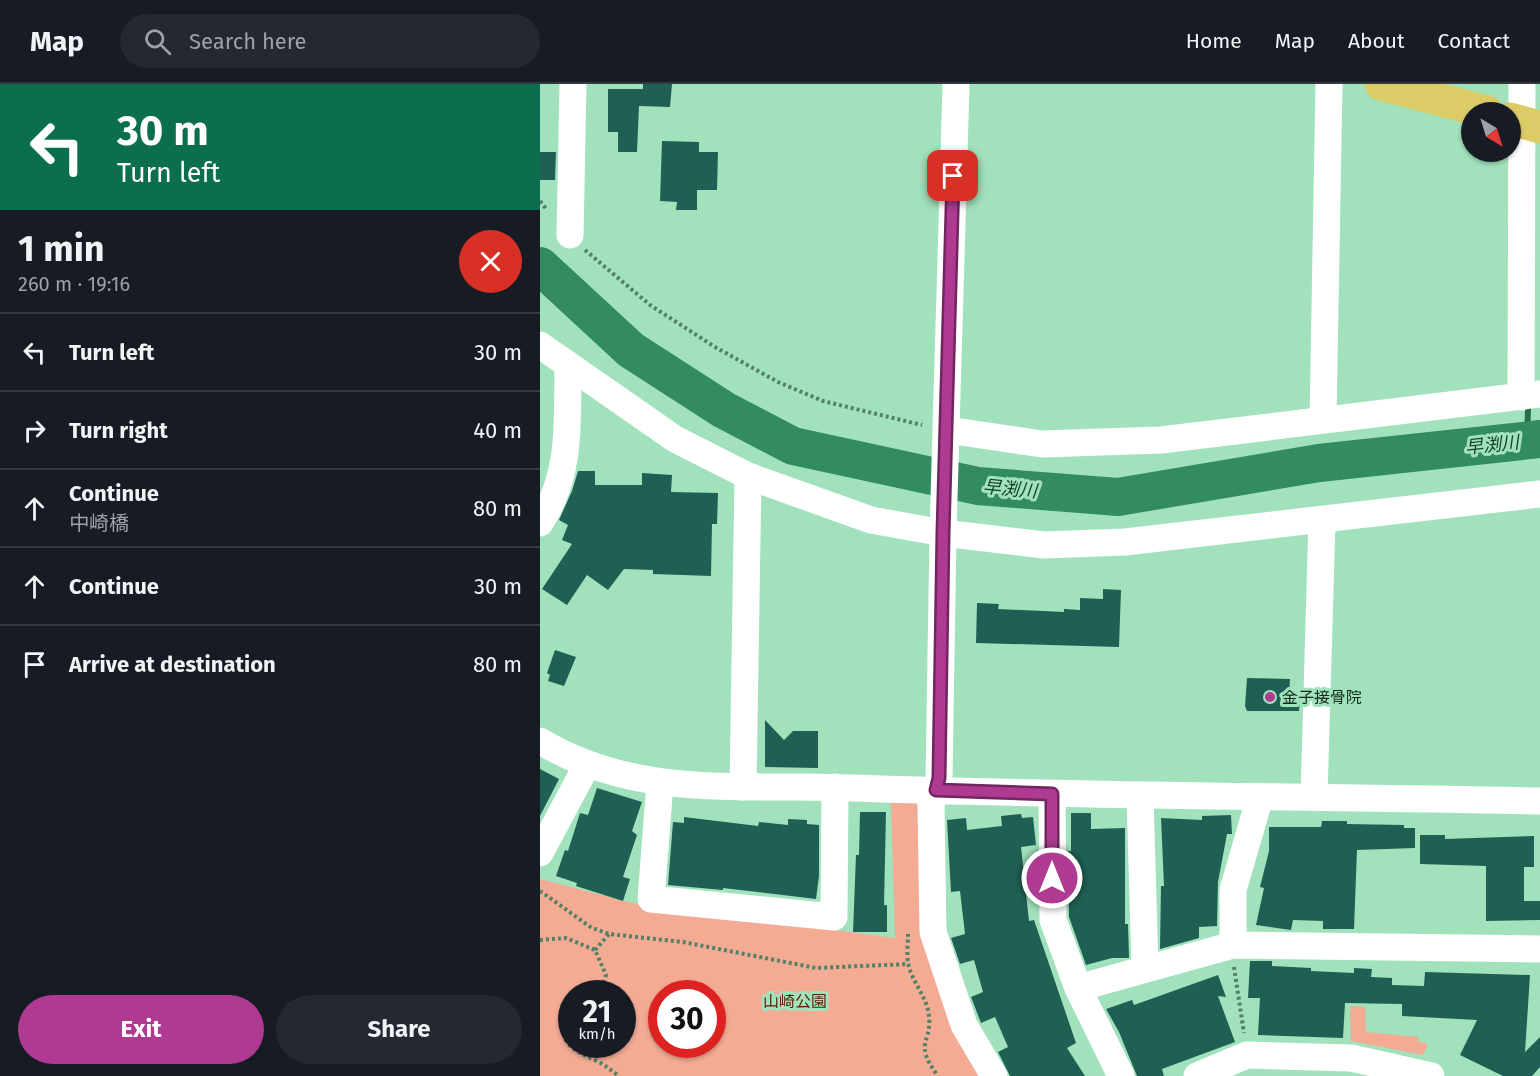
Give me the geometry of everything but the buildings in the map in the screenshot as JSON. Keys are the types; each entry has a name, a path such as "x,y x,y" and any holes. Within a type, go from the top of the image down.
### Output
{"main road":[{"path":"1381,84 1461,105"}],"street":[{"path":"570,235 573,84"},
{"path":"956,84 943,429 939,778 931,805 933,932 964,1025 994,1076"},
{"path":"1323,419 1329,84"},
{"path":"943,429 1042,444 1161,440 1530,395 1522,84"},
{"path":"540,345 675,439 748,476 871,520 943,533 1044,545 1125,542 1540,494"},
{"path":"540,523 552,504 566,458 568,366"},
{"path":"743,788 748,476"},
{"path":"1314,797 1322,520"},
{"path":"540,741 587,765 660,783 743,788 936,790 1140,797 1540,801"},
{"path":"540,853 587,765"},
{"path":"660,783 651,899 834,917 835,788"},
{"path":"1052,794 1053,920 1078,988 1121,1076"},
{"path":"1140,797 1145,968"},
{"path":"1233,957 1233,890 1260,797"},
{"path":"1078,988 1145,968 1233,957 1540,949"},
{"path":"1197,1076 1247,1054 1351,1058 1431,1076"}],"path":[{"path":"540,201 570,235 650,305 715,347 778,382 823,401 943,429"},
{"path":"540,891 592,928 609,934 683,942 816,968 908,964 923,995 928,1012 929,1029 924,1041 924,1054 938,1076"},
{"path":"595,950 609,934"},
{"path":"540,940 566,938 595,950 606,975 604,980"},
{"path":"1233,957 1244,1034"},
{"path":"590,1058 619,1076"}],"green space":[{"name":"山崎公園","path":"891,803 915,803 922,810 923,931 983,1076 540,1076 540,879 636,904 895,938"},
{"path":"1350,1006 1365,1007 1366,1032 1419,1037 1418,1041 1428,1044 1423,1055 1351,1041"}],"waterway":[{"name":"早渕川","path":"540,266 631,350 724,410 793,446 978,486 1118,497 1319,463 1540,439"},
{"path":"1527,441 1528,409"}],"place":[{"name":"金子接骨院","path":"1270,697"}],"route":[{"path":"953,176 939,778 936,790 1052,794 1052,878"}]}
